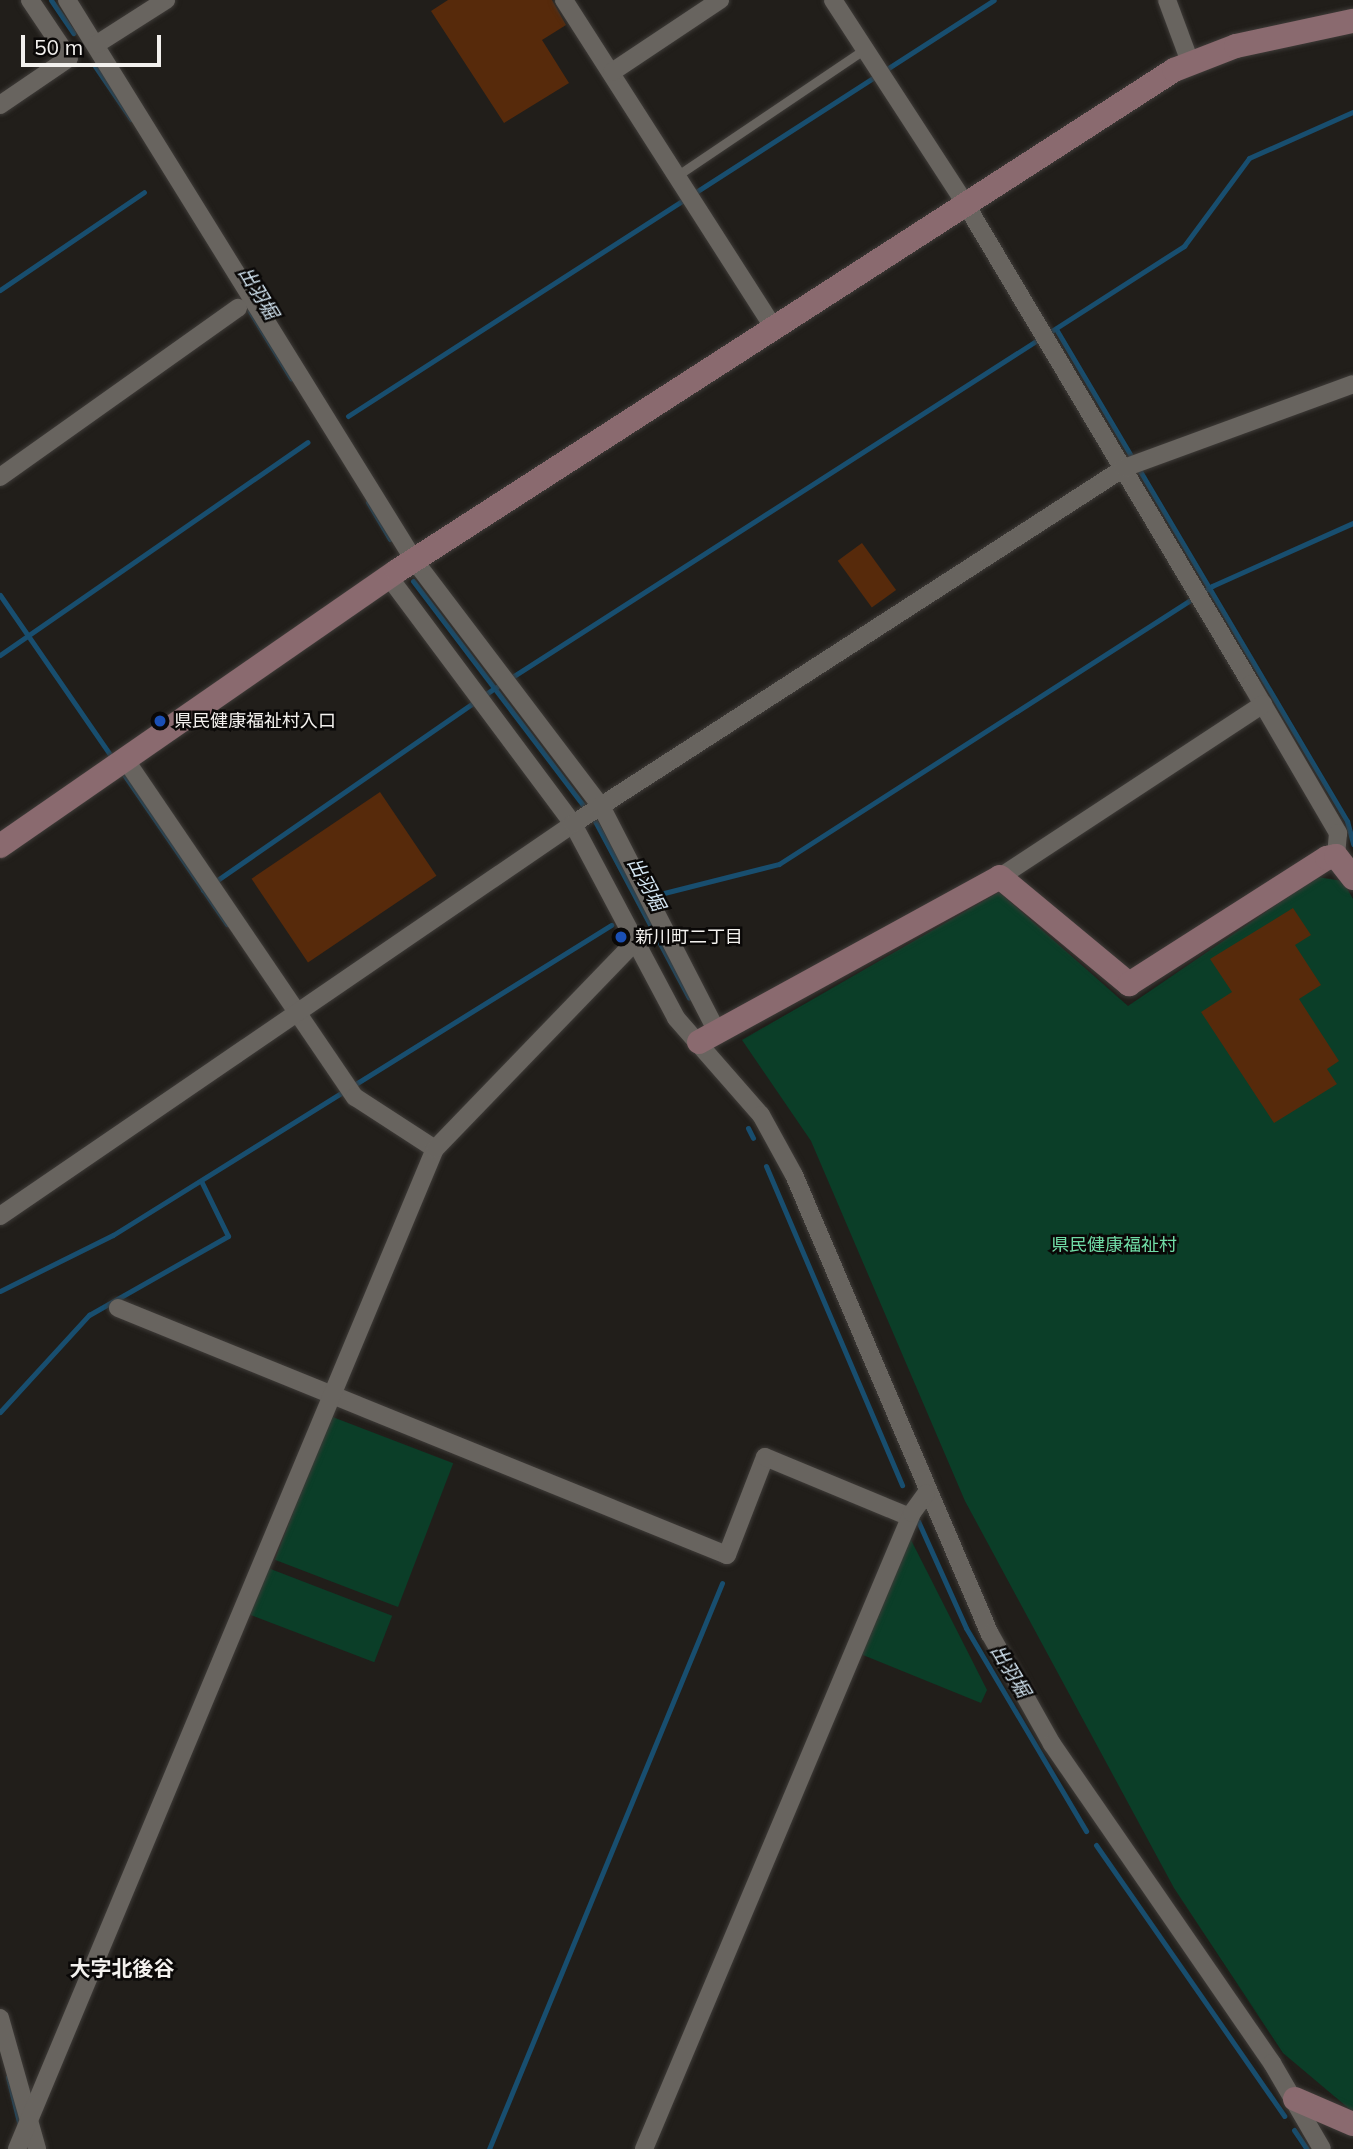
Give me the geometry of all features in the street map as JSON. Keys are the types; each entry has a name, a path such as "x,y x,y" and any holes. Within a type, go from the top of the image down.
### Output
{"street":[{"path":"0,105 69,58 30,0"},
{"path":"67,0 97,44 414,560 601,806 708,1037 761,1115 794,1175 926,1494 990,1634 1052,1744 1295,2099 1322,2149"},
{"path":"97,44 166,0"},
{"path":"564,0 774,328"},
{"path":"612,72 720,0"},
{"path":"833,0 965,203 1124,468 1338,833 1336,856 1353,878"},
{"path":"1167,0 1190,62"},
{"path":"0,846 414,560 965,203 1190,62 1353,21"},
{"path":"0,477 238,308"},
{"path":"0,1216 295,1010 573,824 1124,468 1353,384"},
{"path":"389,577 573,824 664,999 708,1037"},
{"path":"708,1037 1000,877 1262,704"},
{"path":"125,759 355,1097 435,1149"},
{"path":"1000,877 1129,984 1336,856"},
{"path":"17,2149 435,1149 635,942"},
{"path":"118,1308 727,1555 765,1457 910,1517"},
{"path":"644,2149 910,1517 926,1494"},
{"path":"0,2018 37,2149"},
{"path":"1295,2099 1353,2124"}],"lane":[{"path":"678,175 865,49"}],"green space":[{"name":"県民健康福祉村","path":"1317,877 1343,881 1353,899 1353,2112 1283,2053 1174,1888 965,1501 811,1141 742,1040 999,892 1128,1006"},
{"path":"330,1416 453,1463 398,1607 275,1560"},
{"path":"909,1536 987,1690 981,1703 858,1653"},
{"path":"268,1568 392,1616 374,1662 250,1615"}],"building":[{"path":"448,0 552,0 566,25 542,40 569,83 504,123 431,11"},
{"path":"862,543 896,590 872,608 838,561"},
{"path":"380,792 436,876 308,962 251,879"},
{"path":"1293,908 1311,935 1295,945 1321,985 1299,999 1339,1061 1327,1069 1337,1084 1274,1123 1201,1012 1232,992 1210,959"}],"waterway":[{"name":"出羽堀","path":"51,0 73,33"},
{"path":"348,416 994,0"},
{"name":"出羽堀","path":"95,66 131,119"},
{"path":"203,890 495,688 1184,246 1249,158 1353,112"},
{"path":"0,290 144,192"},
{"name":"出羽堀","path":"243,300 291,378"},
{"path":"1056,329 1347,821 1353,844"},
{"path":"0,655 308,442"},
{"name":"出羽堀","path":"368,502 390,539"},
{"path":"664,893 779,864 1212,586 1353,523"},
{"name":"出羽堀","path":"413,581 584,806"},
{"path":"0,595 113,759"},
{"path":"121,770 227,924"},
{"name":"出羽堀","path":"595,821 689,998"},
{"path":"0,1291 113,1235 611,925"},
{"name":"出羽堀","path":"748,1128 753,1138"},
{"name":"出羽堀","path":"766,1166 902,1485"},
{"path":"0,1412 89,1315 228,1236 201,1181"},
{"name":"出羽堀","path":"918,1521 966,1628 1086,1831"},
{"path":"489,2149 722,1583"},
{"name":"出羽堀","path":"1096,1845 1284,2116"},
{"path":"8,2077 20,2126"},
{"name":"出羽堀","path":"1294,2130 1307,2149"}],"place":[{"name":"県民健康福祉村入口","path":"160,721"},
{"name":"新川町二丁目","path":"621,937"}],"district":[{"name":"大字北後谷","path":"122,1968"}]}
